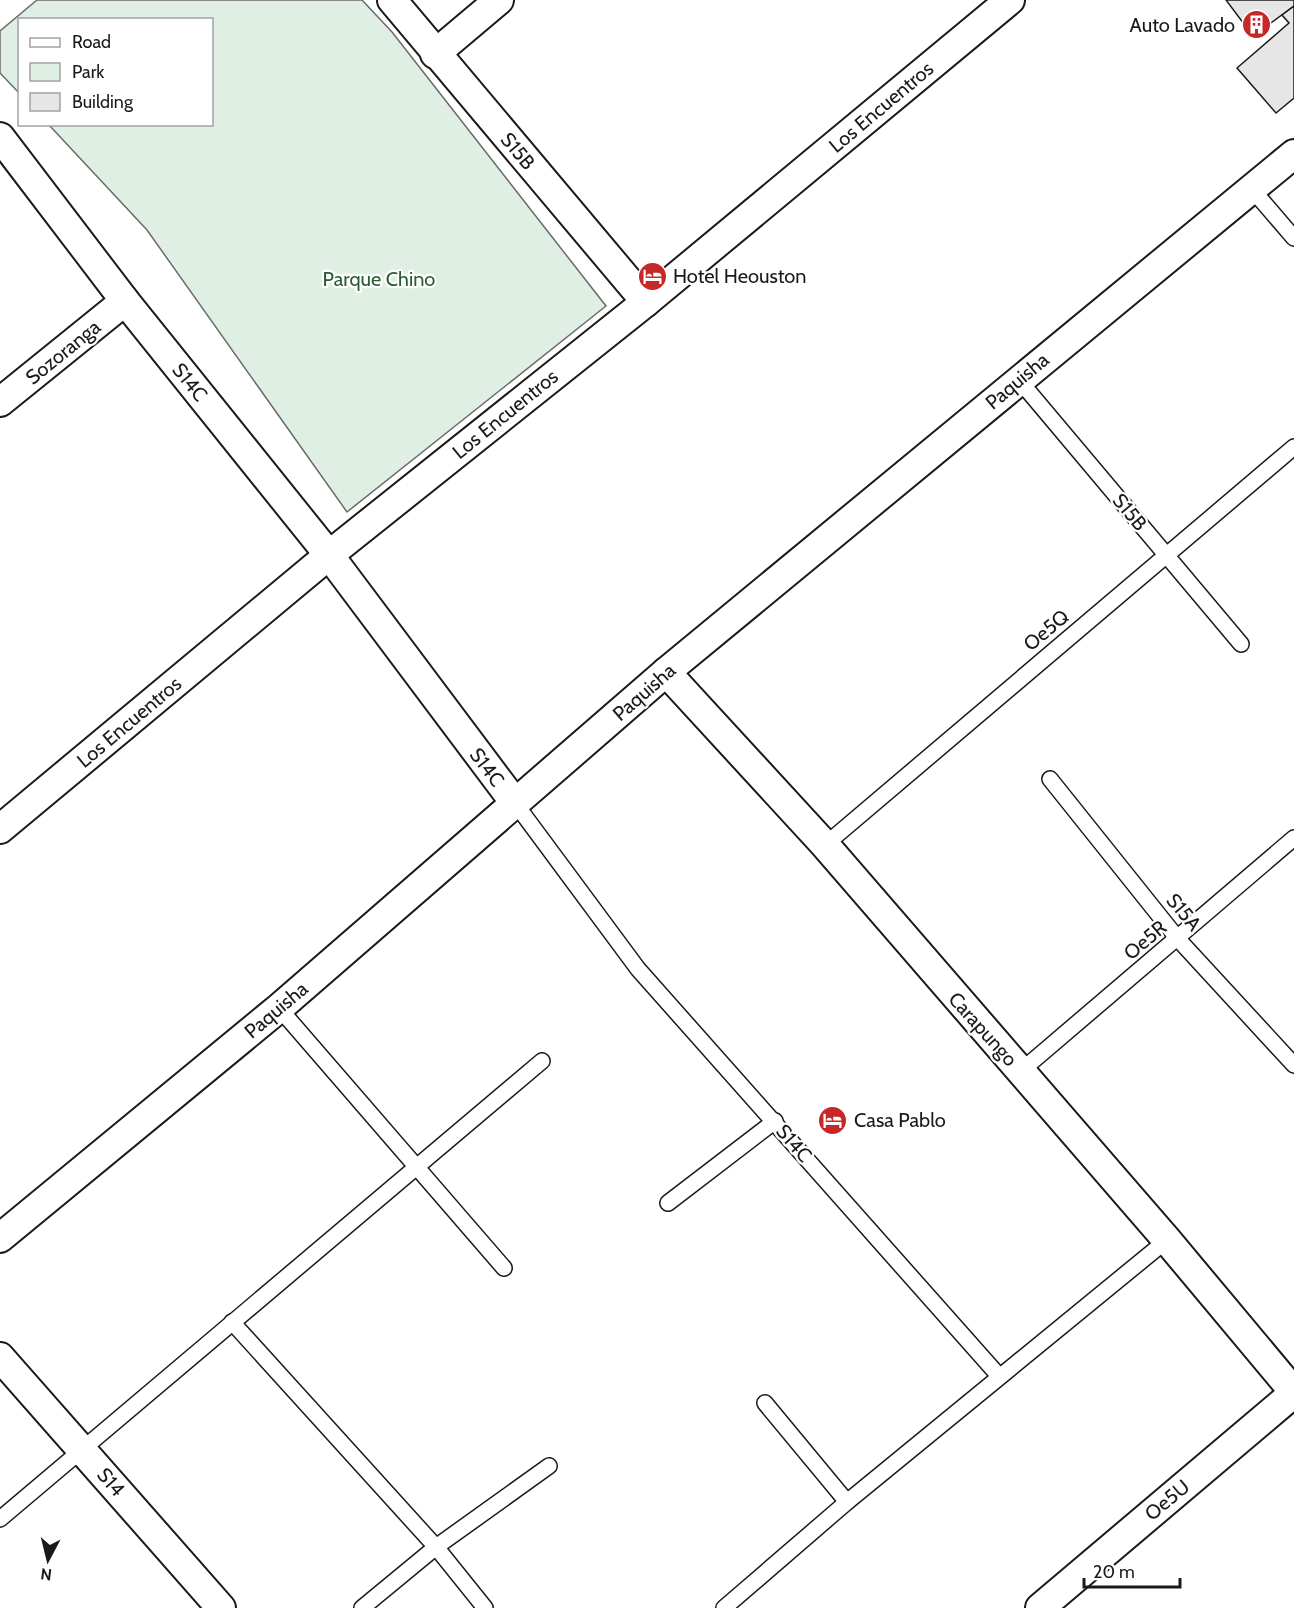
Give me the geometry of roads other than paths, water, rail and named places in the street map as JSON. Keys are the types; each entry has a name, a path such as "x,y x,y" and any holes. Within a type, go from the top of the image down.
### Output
{"street":[{"name":"S15B","path":"392,0 435,54 646,302"},
{"path":"435,54 499,0"},
{"name":"Los Encuentros","path":"0,829 329,555 646,302 1010,0"},
{"name":"S14C","path":"0,137 125,301 329,555 514,803"},
{"name":"Paquisha","path":"0,1238 279,1008 666,672 1294,154"},
{"name":"Sozoranga","path":"0,402 125,301"},
{"name":"Carapungo","path":"666,672 825,845 1167,1240 1294,1392"},
{"name":"S14","path":"0,1358 220,1608"},
{"name":"Oe5U","path":"1040,1608 1294,1392"}],"lane":[{"path":"1251,188 1294,238"},
{"name":"S15B","path":"1019,380 1241,644"},
{"name":"Oe5Q","path":"825,845 1294,447"},
{"name":"S15A","path":"1050,779 1178,939 1294,1065"},
{"name":"S14C","path":"514,803 638,969 999,1376"},
{"name":"Oe5R","path":"1021,1071 1294,838"},
{"path":"279,1008 504,1268"},
{"path":"0,1519 542,1061"},
{"path":"668,1203 775,1121"},
{"path":"724,1608 847,1502 1167,1240"},
{"path":"232,1322 436,1547 485,1608"},
{"path":"765,1403 847,1502"},
{"path":"362,1608 436,1547 549,1466"}],"place":[{"name":"Auto Lavado","path":"1256,25"},
{"name":"Hotel Heouston","path":"652,276"},
{"name":"Casa Pablo","path":"833,1120"}],"park label":[{"name":"Parque Chino","path":"379,279"}]}
